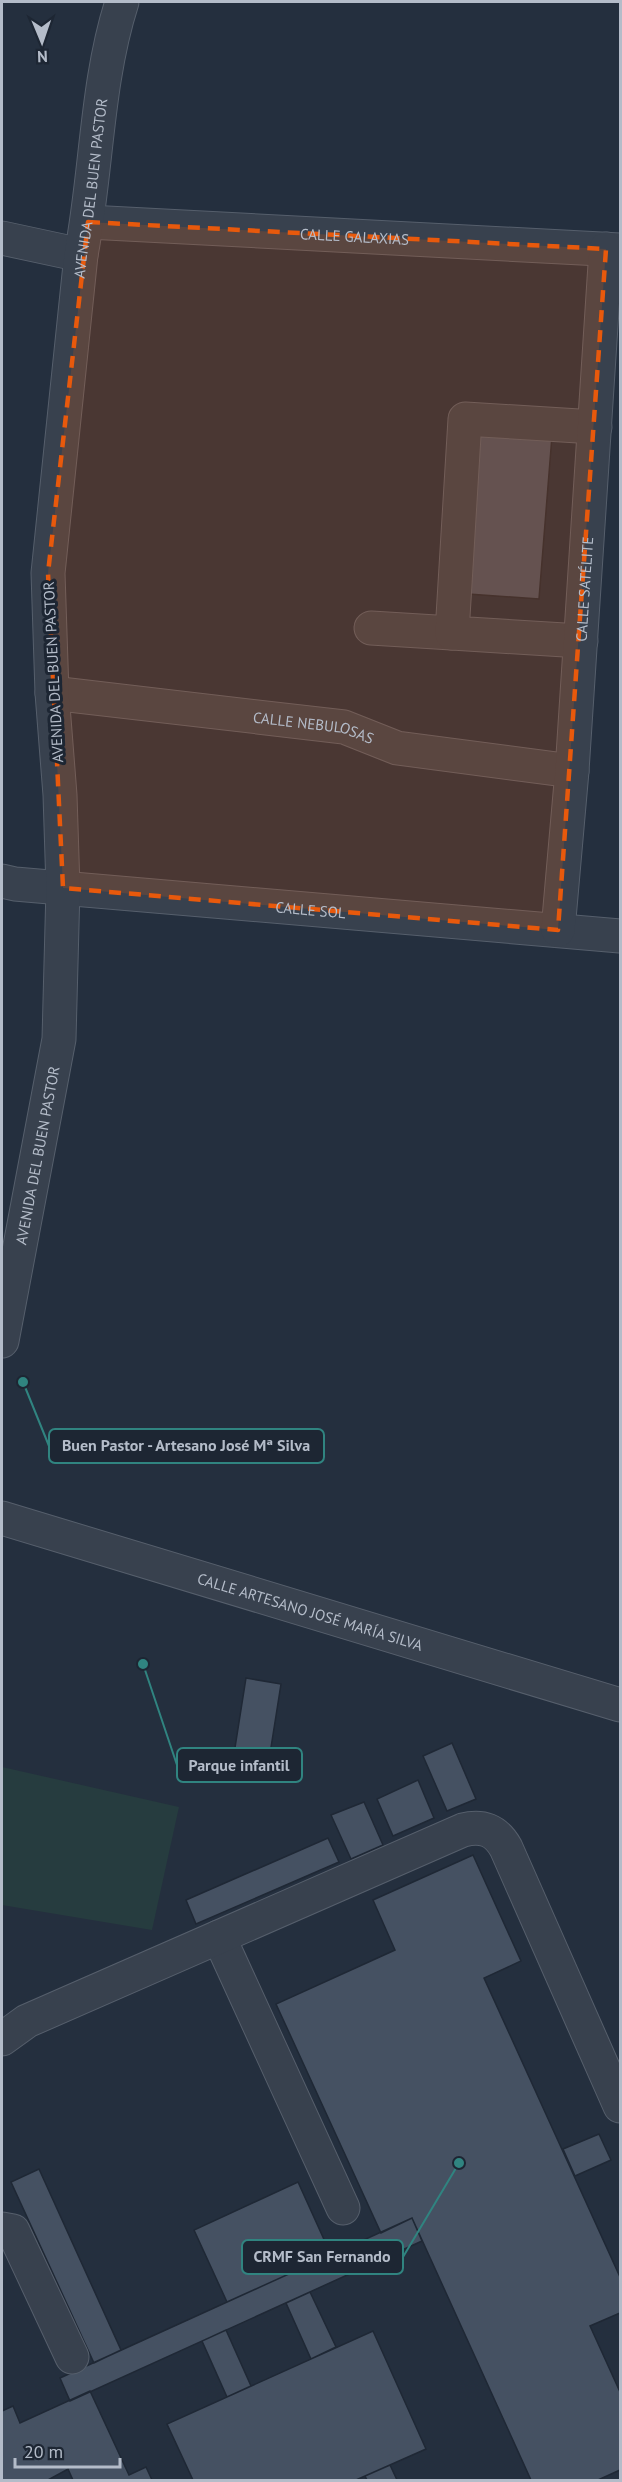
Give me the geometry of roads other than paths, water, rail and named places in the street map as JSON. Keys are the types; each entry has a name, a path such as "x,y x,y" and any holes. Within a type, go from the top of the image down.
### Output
{"street":[{"name":"AVENIDA DEL BUEN PASTOR","path":"2,1341 59,1039 63,888 48,573 81,255 88,222 111,37 122,2"},
{"name":"CALLE GALAXIAS","path":"88,222 614,249"},
{"path":"2,238 81,255"},
{"name":"CALLE SATÉLITE","path":"558,930 572,771 595,427 614,249"},
{"path":"452,633 465,419 595,427"},
{"path":"371,628 581,641"},
{"name":"CALLE NEBULOSAS","path":"52,693 344,727 397,748 572,771"},
{"name":"CALLE SOL","path":"2,881 621,936"},
{"name":"CALLE ARTESANO JOSÉ MARÍA SILVA","path":"2,1518 621,1705"},
{"path":"2,2039 27,2021 473,1827 493,1832 506,1848 621,2106"},
{"path":"219,1937 343,2208"},
{"path":"2,2229 13,2231 72,2357"}],"place":[{"name":"Buen Pastor - Artesano José Mª Silva","path":"23,1382"},
{"name":"Parque infantil","path":"143,1664"},
{"name":"CRMF San Fernando","path":"459,2163"}]}
